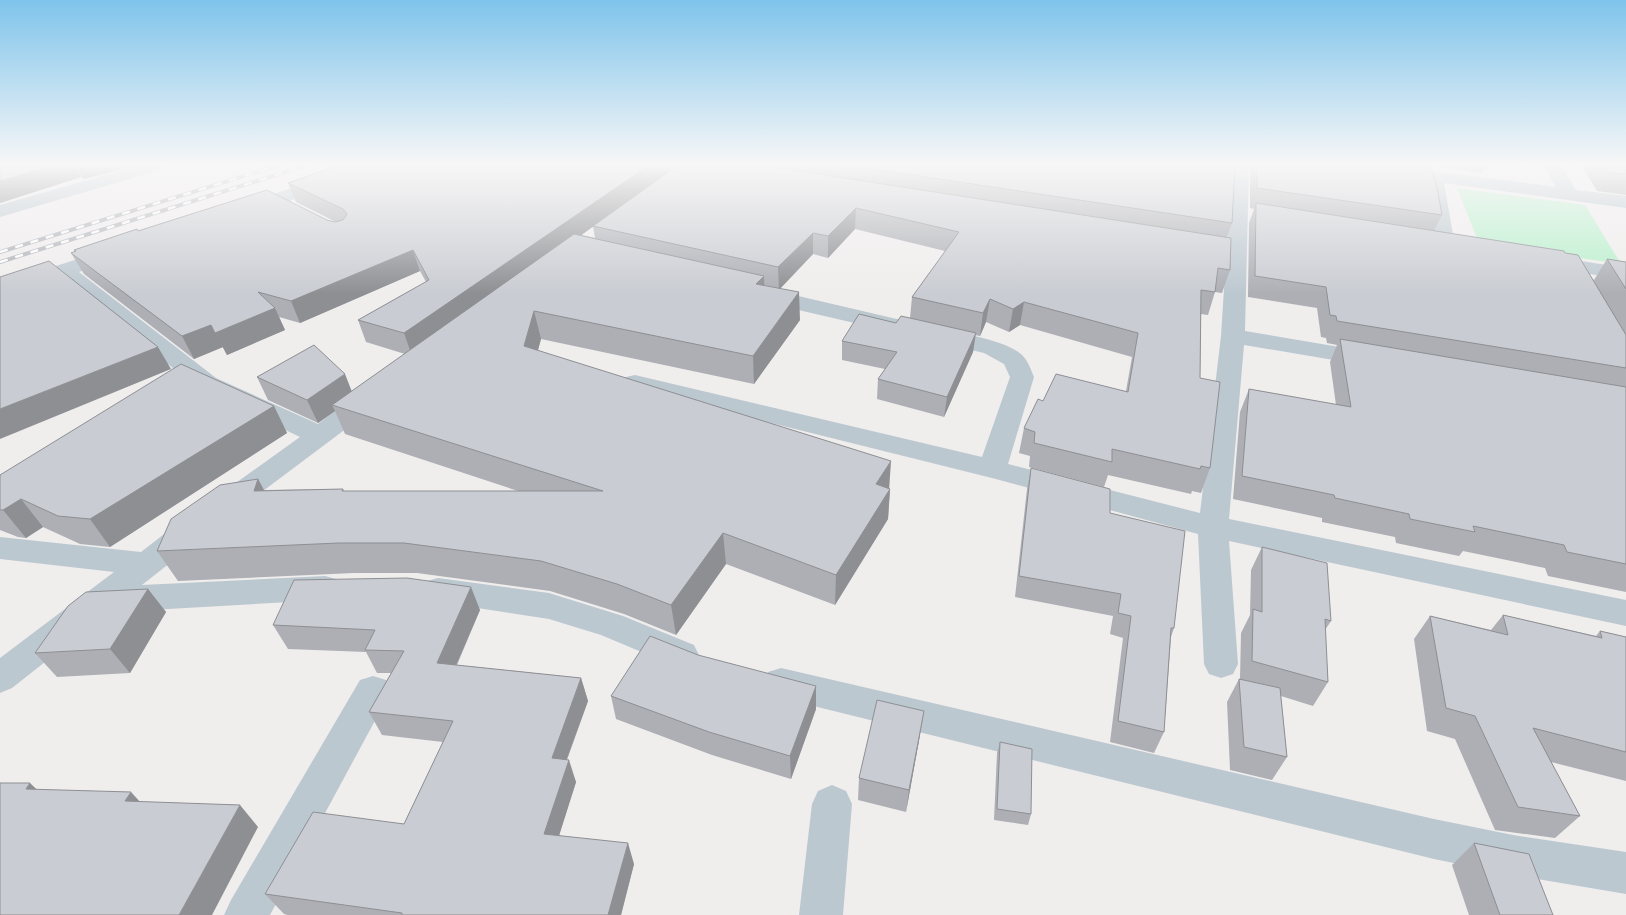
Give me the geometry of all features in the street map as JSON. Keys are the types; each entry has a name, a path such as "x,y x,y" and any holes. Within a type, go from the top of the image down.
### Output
{"street":[{"path":"228,215 247,209"},
{"path":"291,209 300,213"},
{"path":"1221,664 1213,527 1233,336 1237,254 1249,215 1248,209"},
{"path":"1426,243 1455,247 1444,209"},
{"path":"1178,244 1237,254"},
{"path":"0,291 136,246"},
{"path":"1534,260 1626,274"},
{"path":"1573,266 1587,292"},
{"path":"63,270 207,383 318,435"},
{"path":"744,290 992,348 1014,360 1022,377 992,469"},
{"path":"1233,336 1390,363"},
{"path":"635,382 992,469 1213,527 1626,613"},
{"path":"0,678 145,564 318,435 389,385"},
{"path":"0,548 145,564"},
{"path":"99,600 354,587"},
{"path":"408,587 549,606 611,625 730,670 1434,839 1513,855 1626,873"},
{"path":"246,915 373,691"},
{"path":"821,915 832,804"}],"green space":[{"path":"1465,209 1587,209 1621,264 1479,243"}],"building":[{"path":"208,209 304,209 335,222 343,220 347,214 343,209 586,209 404,333 358,320 429,280 413,250 291,301 258,292 275,308 215,333 211,325 182,336 71,253 76,251 74,250 137,229 138,231"},
{"path":"617,209 855,209 828,236 813,233 778,267 593,226"},
{"path":"859,209 1042,209 1231,238 1230,270 1218,268 1215,292 1201,290 1200,378 1220,382 1210,468 1201,466 1200,469 1112,449 1112,462 1034,443 1035,432 1024,428 1038,399 1043,401 1056,374 1128,392 1138,333 1024,302 1013,309 990,299 983,313 912,297 959,232"},
{"path":"1137,209 1233,209 1232,223"},
{"path":"1256,209 1293,209 1564,251 1565,253 1578,255 1626,335 1626,368 1337,321 1336,316 1330,315 1326,287 1255,276"},
{"path":"1399,209 1441,209 1442,215"},
{"path":"574,234 764,276 756,284 799,292 753,356 534,311 524,346 891,461 876,484 890,489 836,575 723,533 671,605 617,584 541,561 404,543 339,543 157,551 171,519 220,485 258,479 254,491 343,489 342,491 603,491 332,405"},
{"path":"1607,259 1626,262 1626,289"},
{"path":"49,261 158,347 0,409 0,277"},
{"path":"859,314 896,323 901,316 976,333 947,397 878,379 897,352 842,341"},
{"path":"1340,339 1626,387 1626,564 1567,552 1564,545 1473,526 1475,532 1410,519 1409,514 1335,498 1334,495 1242,476 1249,389 1351,407"},
{"path":"314,345 345,374 307,400 257,377"},
{"path":"181,364 274,406 90,519 58,516 21,499 0,510 0,475"},
{"path":"1031,468 1110,489 1110,513 1185,531 1174,628 1171,628 1164,732 1118,721 1131,616 1118,613 1121,594 1019,576"},
{"path":"1262,547 1327,563 1331,621 1325,619 1328,682 1252,661 1253,609 1262,612"},
{"path":"407,578 471,587 437,663 581,678 552,758 569,760 544,834 628,843 608,915 402,915 402,913 265,894 313,812 404,824 453,721 369,712 404,651 365,650 375,630 273,625 294,580"},
{"path":"148,589 110,649 35,653 68,606 86,592"},
{"path":"1503,615 1602,638 1600,631 1626,637 1626,752 1533,728 1580,816 1518,807 1475,716 1446,708 1430,616 1508,635"},
{"path":"650,636 698,655 816,686 790,756 709,732 611,696"},
{"path":"1239,679 1280,688 1287,757 1244,747"},
{"path":"877,700 924,711 909,790 859,778"},
{"path":"1000,742 1032,749 1031,814 997,809"},
{"path":"0,783 30,783 26,789 131,792 125,801 240,805 179,915 0,915"},
{"path":"1474,843 1529,854 1553,915 1500,915"}],"railway":[{"path":"0,252 139,209"},
{"path":"0,262 169,209"}]}
